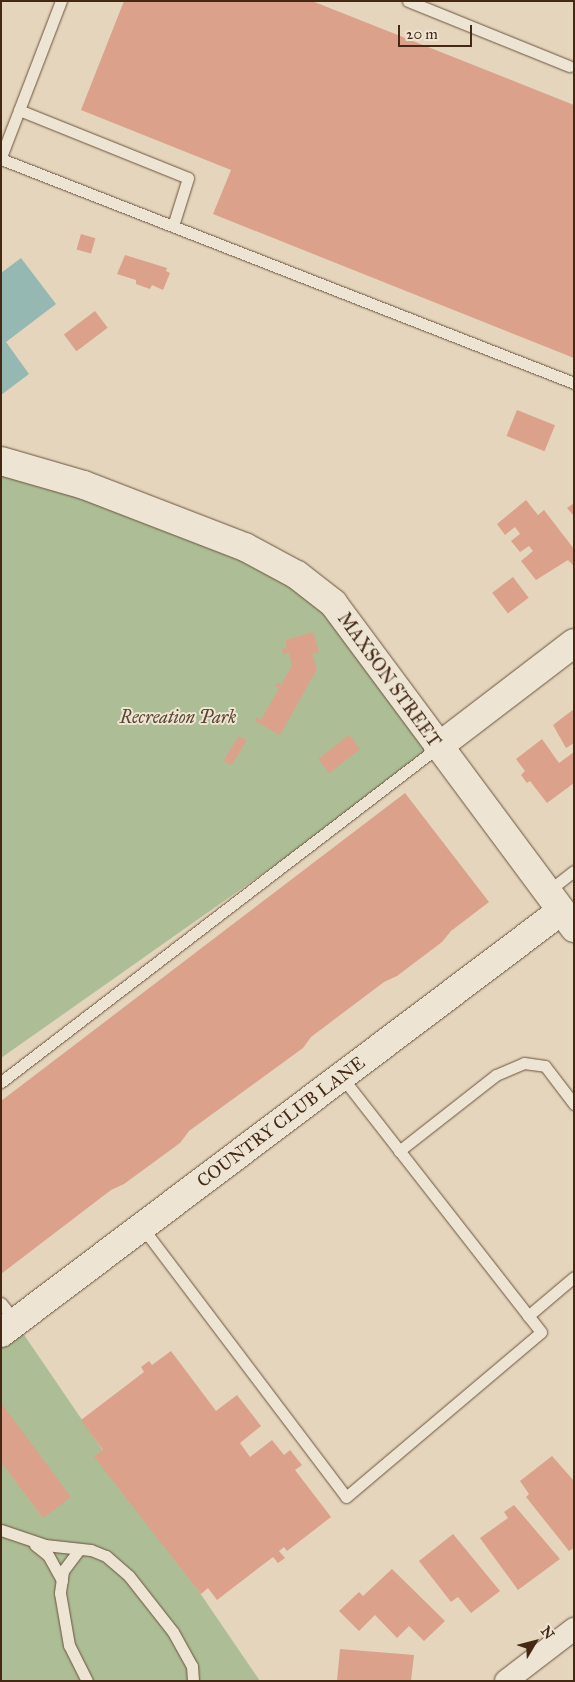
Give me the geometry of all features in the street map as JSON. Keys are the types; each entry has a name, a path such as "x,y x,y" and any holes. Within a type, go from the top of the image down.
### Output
{"street":[{"name":"MAXSON STREET","path":"1,461 84,485 236,543 297,575 333,603 438,747 561,910"},
{"path":"438,747 574,643"},
{"name":"COUNTRY CLUB LANE","path":"6,1320 142,1227 561,910"},
{"path":"506,1681 574,1629"}],"lane":[{"path":"61,1 1,158 574,383"},
{"path":"408,1 572,67 574,54"},
{"path":"19,110 188,178 173,226"},
{"path":"1,1082 438,747"},
{"path":"561,910 574,871"},
{"path":"399,1150 496,1075 524,1063 545,1066 574,1104"},
{"path":"142,1227 346,1497 541,1332 342,1077"},
{"path":"528,1316 574,1277"},
{"path":"1,1530 29,1540 78,1551 91,1550 106,1556 129,1576 185,1650 193,1681"},
{"path":"29,1540 48,1555 62,1580"},
{"path":"78,1551 66,1562 62,1580 64,1624 72,1652 87,1681"}],"green space":[{"name":"Recreation Park","path":"1,470 253,557 315,594 440,749 1,1058"},
{"path":"16,1323 260,1681 1,1681 1,1333"}],"water":[{"path":"21,258 56,304 6,342 29,374 1,395 1,273"}],"building":[{"path":"124,1 312,1 574,105 574,358 213,214 231,170 81,110"},
{"path":"81,234 95,238 91,254 77,249"},
{"path":"125,255 167,268 166,271 170,273 163,290 152,285 150,289 136,284 136,280 117,274"},
{"path":"95,311 108,328 76,351 64,334"},
{"path":"517,410 555,425 545,451 507,436"},
{"path":"526,500 538,515 544,510 574,549 574,566 568,560 536,580 521,561 533,551 529,546 520,552 511,541 520,534 515,527 505,535 497,524"},
{"path":"574,503 574,516 567,508"},
{"path":"513,577 529,598 508,613 492,593"},
{"path":"313,632 319,652 312,654 317,669 280,735 255,721 257,717 261,720 279,688 275,686 278,682 281,685 292,665 289,653 283,654 282,649 287,647 285,640"},
{"path":"574,709 574,743 566,748 553,725"},
{"path":"349,735 360,749 329,773 318,759"},
{"path":"239,736 247,741 231,765 224,761"},
{"path":"542,739 559,763 574,752 574,783 547,803 530,781 527,783 521,775 525,771 516,759"},
{"path":"405,793 489,902 451,931 442,942 397,976 384,982 311,1037 303,1048 189,1131 180,1143 124,1184 111,1190 1,1274 1,1101"},
{"path":"171,1351 216,1411 237,1395 261,1426 240,1443 250,1457 272,1440 284,1455 290,1450 302,1465 295,1470 331,1517 287,1551 284,1547 279,1551 285,1558 278,1563 273,1557 217,1600 208,1588 201,1594 105,1471 94,1456 103,1450 81,1420 144,1372 141,1367 149,1361 152,1365"},
{"path":"1,1403 71,1497 43,1518 1,1462"},
{"path":"552,1456 574,1481 574,1548 569,1551 526,1497 529,1494 520,1481"},
{"path":"514,1505 560,1559 518,1590 480,1538 508,1518 504,1512"},
{"path":"453,1534 500,1591 471,1613 458,1597 451,1602 419,1561"},
{"path":"392,1569 445,1621 424,1641 409,1626 397,1638 375,1615 359,1631 339,1611 359,1592 363,1596"},
{"path":"340,1649 414,1655 411,1681 337,1681"}]}
